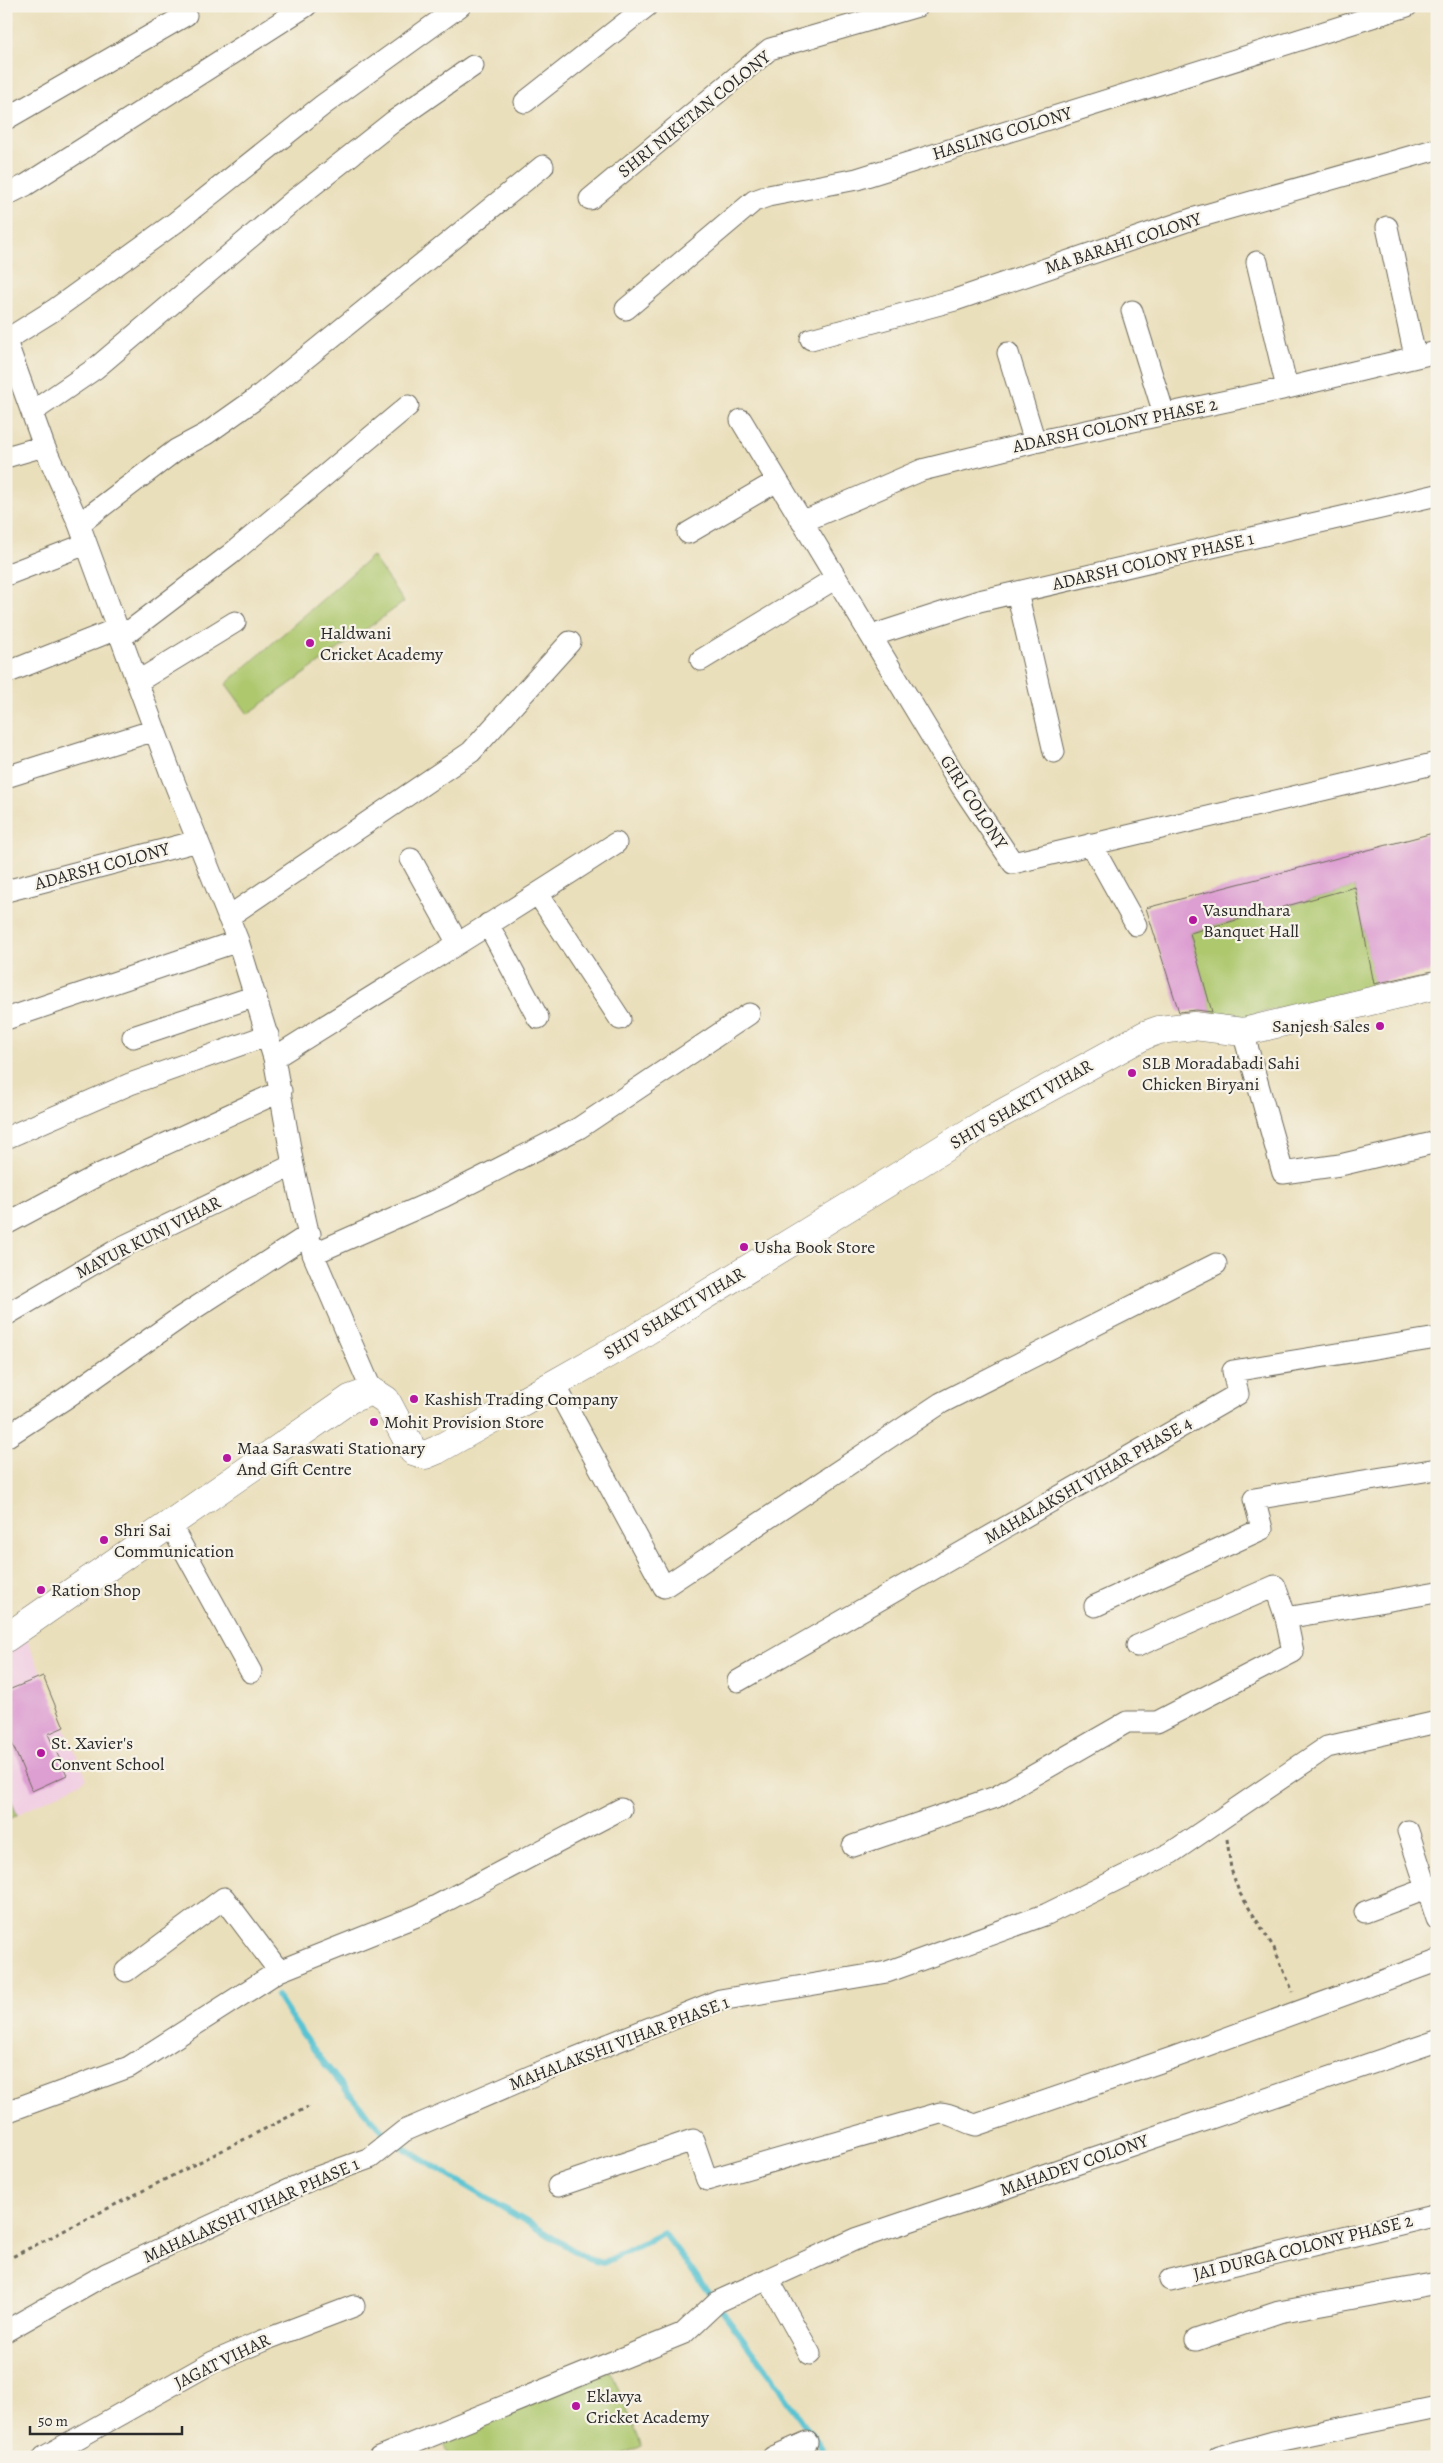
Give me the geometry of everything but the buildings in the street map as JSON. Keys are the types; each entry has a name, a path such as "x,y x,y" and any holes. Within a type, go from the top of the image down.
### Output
{"street":[{"path":"6,195 26,185 306,6"},
{"path":"6,1638 350,1399 372,1391 311,1244 293,1165 274,1058 238,941 155,730 79,524 44,446 6,340 54,310 176,222 323,105 460,6"},
{"path":"525,102 647,6"},
{"name":"SHRI NIKETAN COLONY","path":"590,199 770,49 918,6"},
{"name":"HASLING COLONY","path":"626,309 754,201 768,196 857,179 1408,6"},
{"path":"6,119 186,15"},
{"path":"32,412 96,368 294,200 394,121 473,66"},
{"name":"MA BARAHI COLONY","path":"811,339 955,300 1195,218 1437,149"},
{"path":"79,524 176,450 206,434 254,400 543,166"},
{"path":"1387,227 1415,356"},
{"path":"1257,262 1287,388"},
{"path":"1132,311 1164,414"},
{"name":"ADARSH COLONY PHASE 2","path":"802,522 922,470 1035,442 1287,388 1437,352"},
{"path":"1008,353 1035,442"},
{"path":"6,673 120,632 231,554 408,406"},
{"name":"GIRI COLONY","path":"740,420 962,787 1013,863 1437,763"},
{"path":"6,457 44,446"},
{"path":"688,533 777,481"},
{"name":"ADARSH COLONY PHASE 1","path":"871,636 979,601 1437,495"},
{"path":"6,575 86,544"},
{"path":"701,660 836,578"},
{"path":"1017,592 1054,752"},
{"path":"137,682 235,622"},
{"path":"228,917 471,752 570,642"},
{"path":"6,777 155,730"},
{"name":"ADARSH COLONY","path":"6,891 198,841"},
{"path":"274,1058 457,942 538,894 616,842"},
{"path":"1091,844 1136,925"},
{"path":"411,859 457,942"},
{"path":"538,894 620,1019"},
{"path":"488,924 538,1018"},
{"path":"6,1019 238,941"},
{"name":"SHIV SHAKTI VIHAR","path":"372,1391 386,1400 413,1451 425,1455 637,1337 988,1121 1145,1035 1159,1030 1194,1026 1243,1032 1437,985"},
{"path":"133,1037 256,996"},
{"path":"6,1437 66,1398 181,1317 311,1244 443,1197 580,1128 749,1014"},
{"path":"1243,1032 1283,1173 1340,1165 1437,1142"},
{"path":"6,1138 130,1084 268,1035"},
{"path":"6,1224 98,1175 281,1091"},
{"name":"MAYUR KUNJ VIHAR","path":"6,1315 122,1247 293,1165"},
{"path":"554,1383 664,1587 941,1403 1216,1264"},
{"name":"MAHALAKSHI VIHAR PHASE 4","path":"738,1681 1238,1394 1233,1371 1437,1338"},
{"path":"1095,1606 1262,1529 1254,1499 1437,1469"},
{"path":"170,1524 251,1672"},
{"path":"853,1846 996,1798 1127,1722 1157,1722 1293,1652 1286,1618 1275,1586 1138,1646"},
{"path":"1286,1618 1437,1592"},
{"name":"MAHALAKSHI VIHAR PHASE 1","path":"6,2331 106,2274 312,2179 370,2158 404,2131 550,2068 720,2000 887,1972 1047,1914 1171,1853 1326,1747 1437,1722"},
{"path":"6,2112 129,2067 279,1971 420,1915 621,1809"},
{"path":"1408,1831 1432,1886 1437,1919"},
{"path":"1365,1912 1432,1886"},
{"path":"126,1971 224,1898 279,1971"},
{"path":"558,2186 693,2140 707,2180 940,2113 947,2113 965,2123 976,2125 1172,2058 1437,1961"},
{"name":"MAHADEV COLONY","path":"379,2457 684,2333 717,2302 856,2239 1437,2041"},
{"name":"JAI DURGA COLONY PHASE 2","path":"1170,2280 1437,2214"},
{"path":"768,2279 810,2354"},
{"path":"1196,2340 1278,2312 1437,2283"},
{"name":"JAGAT VIHAR","path":"44,2457 213,2362 354,2306"},
{"path":"1219,2457 1273,2442 1437,2408"},
{"path":"773,2457 807,2442"}],"path":[{"path":"1224,1816 1231,1870 1239,1892 1274,1948 1300,2011"},
{"path":"6,2260 308,2107"}],"shaded area":[{"name":"St. Xavier's Convent School","path":"26,1637 87,1779 6,1821 6,1651"}],"green space":[{"name":"Haldwani Cricket Academy","path":"372,556 404,602 248,714 226,684"},
{"path":"1355,887 1375,985 1238,1018 1213,1017 1190,933"},
{"path":"6,1789 17,1815 6,1821"},
{"name":"Eklavya Cricket Academy","path":"611,2371 642,2446 616,2457 449,2457 442,2441"}],"waterway":[{"path":"277,1996 327,2067 384,2132"},
{"path":"399,2145 588,2259 603,2263 664,2233 773,2379 827,2457"}],"place":[{"name":"Haldwani Cricket Academy","path":"310,643"},
{"name":"Vasundhara Banquet Hall","path":"1193,920"},
{"name":"Sanjesh Sales","path":"1380,1026"},
{"name":"SLB Moradabadi Sahi Chicken Biryani","path":"1132,1073"},
{"name":"Usha Book Store","path":"744,1247"},
{"name":"Kashish Trading Company","path":"414,1399"},
{"name":"Mohit Provision Store","path":"374,1422"},
{"name":"Maa Saraswati Stationary And Gift Centre","path":"227,1458"},
{"name":"Shri Sai Communication","path":"104,1540"},
{"name":"Ration Shop","path":"41,1590"},
{"name":"St. Xavier's Convent School","path":"41,1753"},
{"name":"Eklavya Cricket Academy","path":"576,2406"}]}
